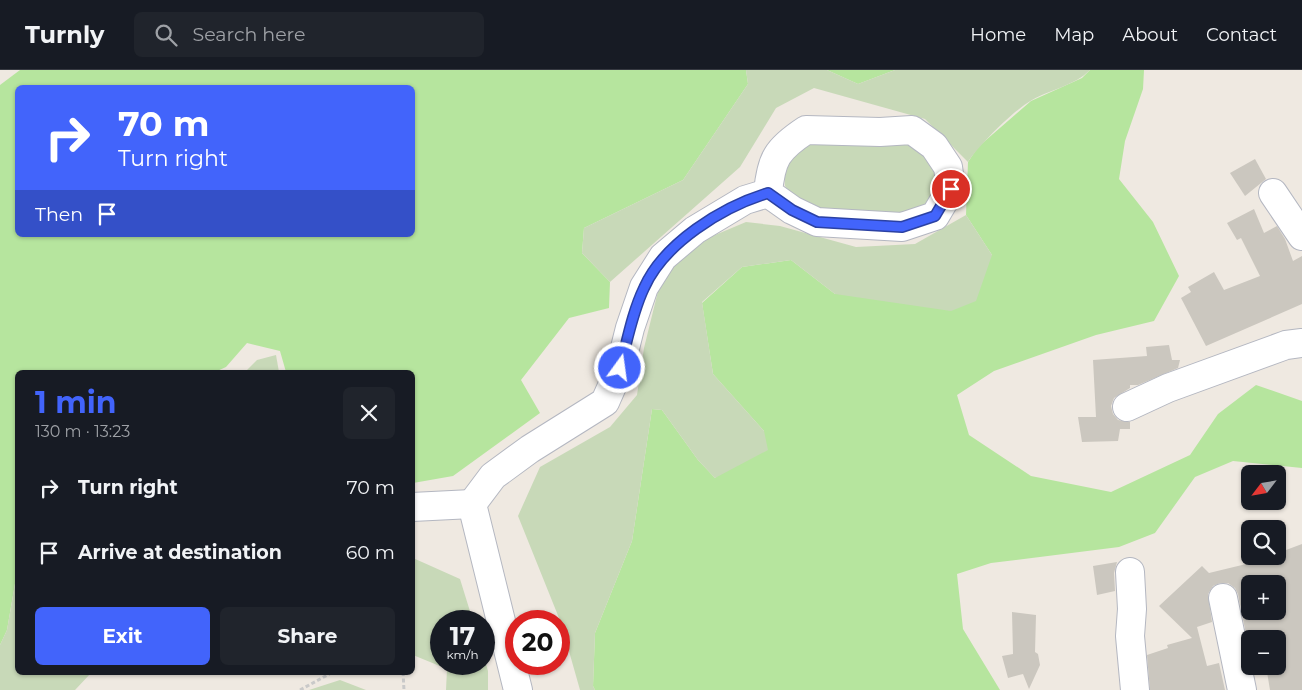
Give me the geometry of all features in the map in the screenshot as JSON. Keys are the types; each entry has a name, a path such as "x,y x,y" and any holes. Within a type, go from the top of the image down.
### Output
{"street":[{"path":"806,130 880,132 912,130 934,146 944,160 948,168 951,189 935,216 902,227 817,222 792,210 768,193 770,168 787,142 806,130"},
{"path":"472,504 493,476 530,449 605,402 620,368 630,328 644,287 663,257 695,230 736,205 768,193"},
{"path":"1273,193 1299,226"},
{"path":"1127,407 1168,388 1277,348 1302,343"},
{"path":"415,507 472,504"},
{"path":"472,504 518,690"},
{"path":"1130,572 1132,609 1130,636 1135,690"},
{"path":"1223,598 1242,690"}],"path":[{"path":"300,690 328,675"},
{"path":"403,675 404,690"}],"green space":[{"path":"20,70 746,70 748,84 683,180 584,228 582,253 610,282 609,308 569,318 521,380 540,413 453,476 415,483 415,370 285,370 280,351 247,343 226,367 219,370 15,370 15,584 7,630 0,645 0,85"},
{"path":"746,70 827,70 858,84 895,70 1090,70 1070,84 1039,96 1025,105 997,128 968,162 925,119 814,88 776,108 740,167 610,282 582,253 584,228 683,180 748,84"},
{"path":"827,70 895,70 858,84"},
{"path":"1090,70 1144,70 1143,89 1125,141 1119,179 1153,222 1179,276 1154,321 1096,335 994,371 957,395 969,435 1031,476 1111,492 1190,455 1218,414 1256,385 1302,401 1302,468 1233,461 1195,477 1155,533 1119,547 991,563 957,574 963,629 1000,690 595,690 593,686 595,633 632,541 652,409 662,410 698,460 715,478 764,431 713,374 702,303 742,267 791,260 835,294 992,255 966,215 968,162 978,147 1031,101 1082,78"},
{"path":"811,141 903,143 919,149 935,167 938,191 925,212 907,217 833,214 792,196 785,186 784,169 796,151"},
{"path":"966,215 992,255 976,301 951,311 835,294 791,260 742,267 702,302 713,374 764,431 768,450 715,478 698,460 662,410 652,409 632,541 595,633 593,686 595,690 580,690 570,655 570,610 556,610 518,516 540,467 610,427 637,395 644,348 661,279 696,243 746,222 780,226 856,247 915,244"},
{"path":"276,355 279,370 247,370 257,360"},
{"path":"415,559 460,579 470,610 430,610 430,662 415,656"},
{"path":"15,584 15,675 89,675 75,690 0,690 0,645 7,630"},
{"path":"447,675 488,675 488,690 446,690"},
{"path":"340,680 366,690 309,690"}],"building":[{"path":"1255,159 1266,179 1245,196 1230,173"},
{"path":"1254,209 1264,233 1277,226 1285,239 1293,261 1302,256 1302,304 1206,346 1181,298 1191,292 1188,287 1214,272 1224,290 1260,276 1241,238 1237,240 1227,223"},
{"path":"1169,345 1172,360 1180,360 1178,368 1138,385 1130,385 1130,388 1114,398 1111,406 1113,414 1118,420 1130,422 1130,429 1120,429 1118,441 1082,442 1078,417 1096,417 1093,360 1147,356 1146,347"},
{"path":"1302,544 1302,690 1270,690 1268,675 1286,675 1286,630 1245,630 1243,620 1286,620 1286,575 1241,575 1241,609 1235,588 1228,583 1220,583 1213,586 1208,594 1212,622 1197,627 1207,666 1219,663 1225,690 1150,690 1147,655 1168,648 1167,645 1192,638 1159,606 1202,566 1209,573 1242,565 1286,565 1286,550"},
{"path":"1117,562 1114,573 1115,591 1097,595 1093,566"},
{"path":"1012,612 1036,615 1035,652 1038,654 1040,665 1029,689 1023,674 1008,678 1002,656 1013,654"}],"route":[{"path":"620,368 630,328 644,287 663,257 695,230 745,200 768,193 792,210 817,222 902,227 935,216 951,189"}]}
